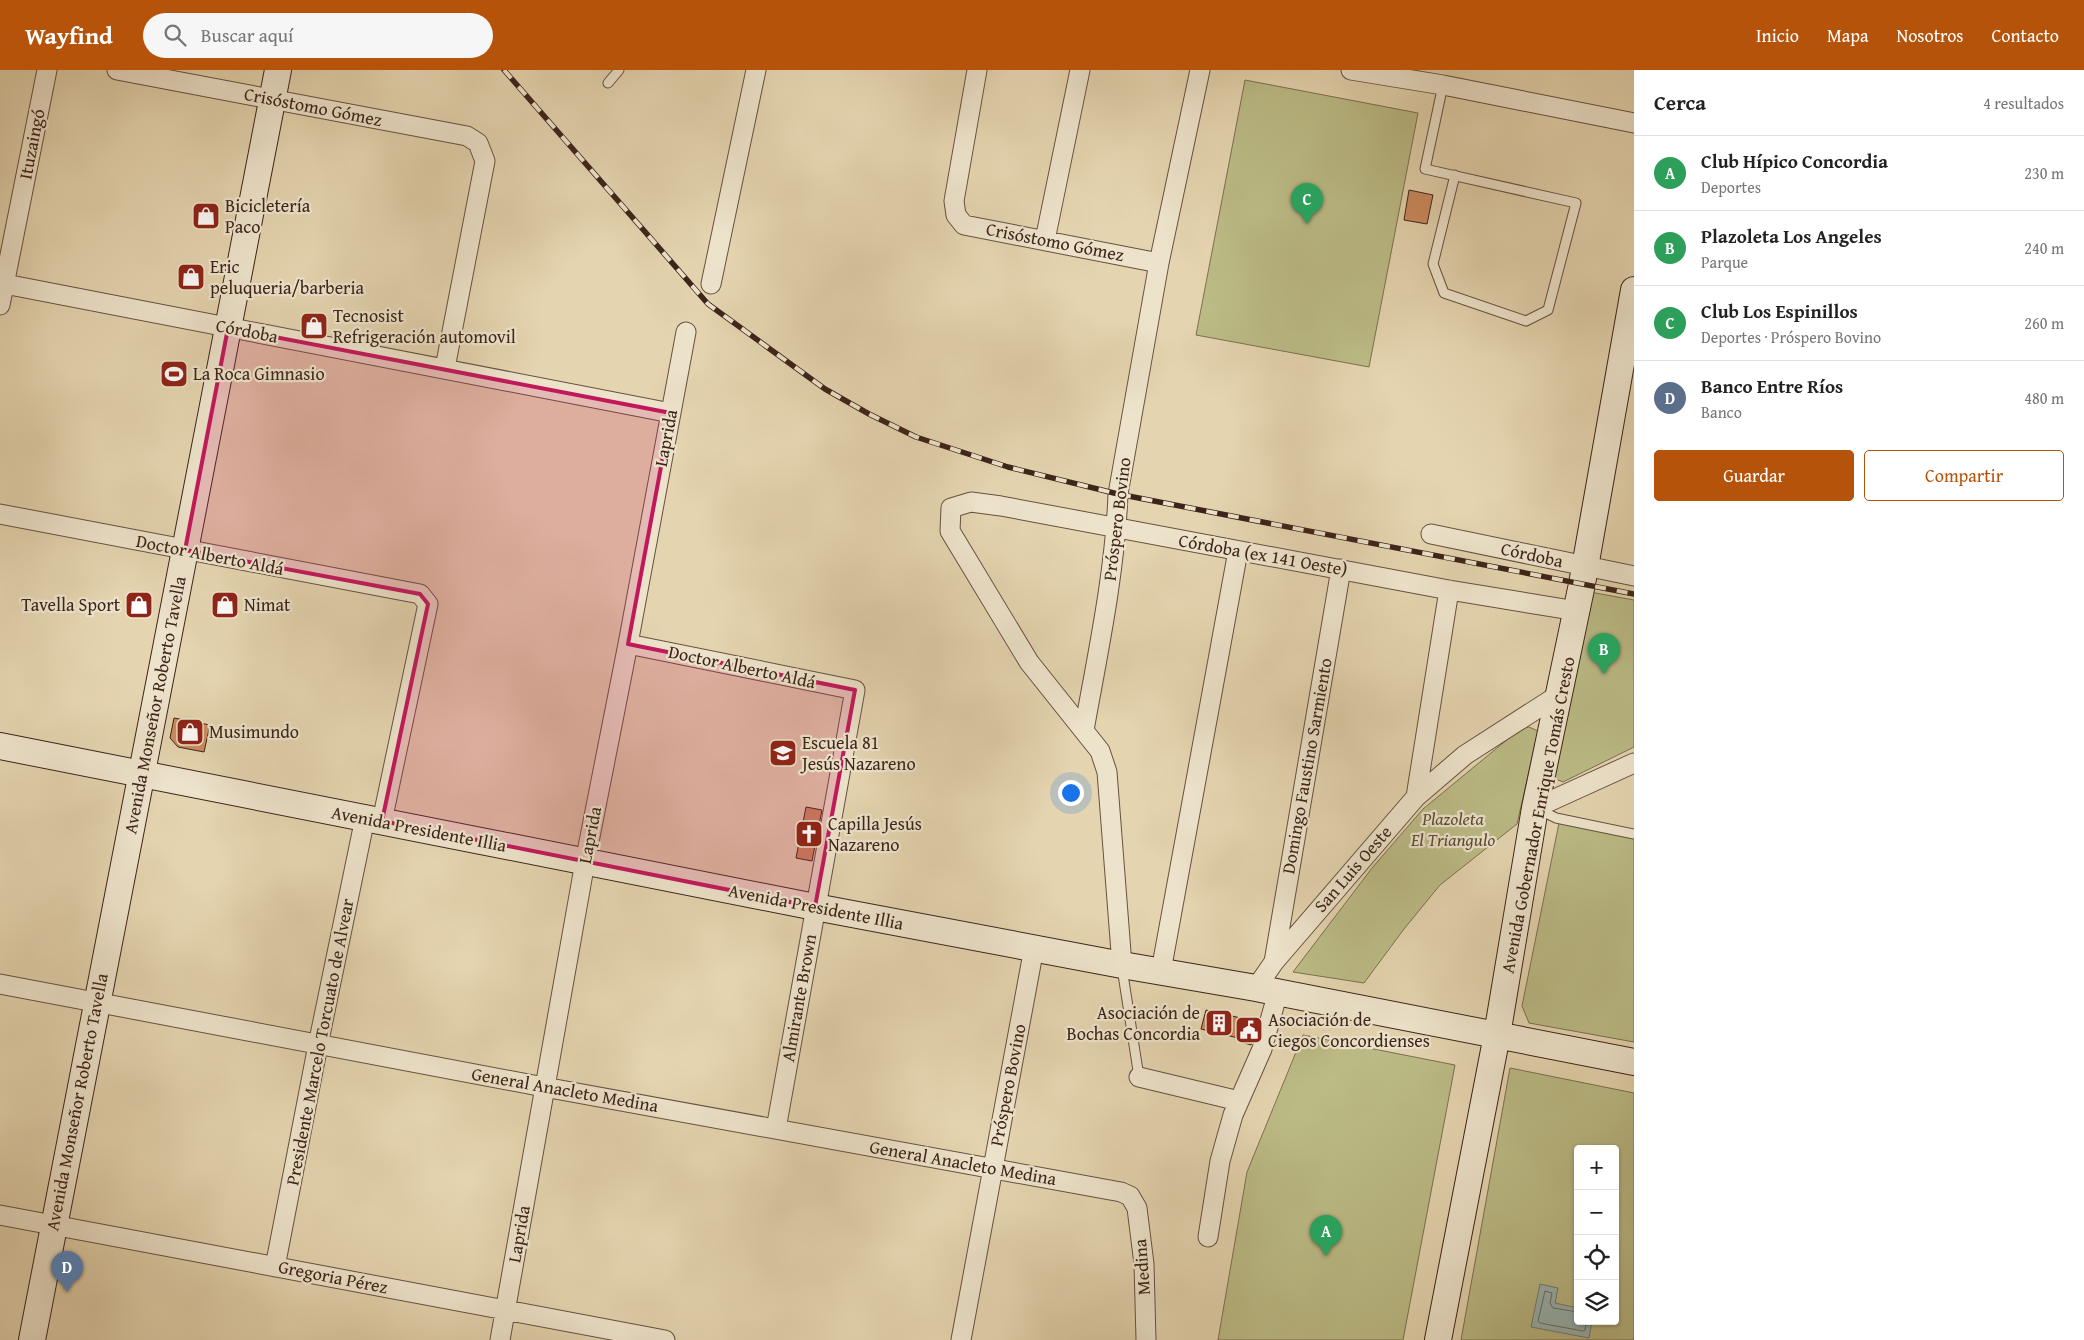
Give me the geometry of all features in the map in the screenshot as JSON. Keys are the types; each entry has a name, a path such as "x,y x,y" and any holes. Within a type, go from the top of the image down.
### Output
{"main road":[{"name":"Avenida Monseñor Roberto Tavella","path":"32,1340 278,70"},
{"name":"Avenida Gobernador Enrique Tomás Cresto","path":"1438,1340 1497,1035 1535,808 1629,354 1634,290"},
{"name":"Avenida Presidente Illia","path":"0,746 815,907 1122,965 1267,990 1634,1062"}],"street":[{"name":"Ituzaingó","path":"0,305 2,284 46,70"},
{"name":"Crisóstomo Gómez","path":"117,70 467,136 478,143 485,161 445,368"},
{"path":"711,284 756,70"},
{"name":"Crisóstomo Gómez","path":"977,70 954,200 956,215 964,225 1159,263"},
{"path":"1045,240 1080,70"},
{"name":"Próspero Bovino","path":"1084,730 1100,644 1117,528 1118,494 1159,263 1200,70"},
{"path":"1351,70 1445,77 1634,122"},
{"name":"Córdoba","path":"2,284 671,413"},
{"name":"Laprida","path":"500,1340 585,862 686,332"},
{"name":"Córdoba (ex 141 Oeste)","path":"1084,730 1028,662 950,531 951,508 971,502 1449,590 1577,611"},
{"name":"Doctor Alberto Aldá","path":"0,514 420,594"},
{"name":"Córdoba","path":"1430,534 1634,576"},
{"path":"1161,971 1238,551"},
{"name":"Domingo Faustino Sarmiento","path":"1274,962 1341,569"},
{"path":"1416,797 1449,590"},
{"name":"Presidente Marcelo Torcuato de Alvear","path":"276,1267 318,1045 428,604 420,594"},
{"name":"Doctor Alberto Aldá","path":"628,644 855,690"},
{"name":"Almirante Brown","path":"776,1129 855,690"},
{"name":"San Luis Oeste","path":"1208,1237 1220,1162 1233,1115 1262,1049 1267,990 1274,962 1416,797 1465,755 1560,694"},
{"path":"1084,730 1100,752 1108,772 1122,965"},
{"path":"1535,808 1634,763"},
{"name":"Próspero Bovino","path":"961,1340 1034,948"},
{"name":"General Anacleto Medina","path":"0,984 544,1087 1121,1192 1130,1196"},
{"path":"1139,1077 1239,1101"},
{"name":"Medina","path":"1130,1196 1137,1208 1144,1264 1146,1340"},
{"name":"Gregoria Pérez","path":"0,1215 506,1310 607,1335 665,1340"}],"lane":[{"path":"608,83 619,70"},
{"path":"1445,77 1426,168 1576,203 1548,310 1526,321 1444,293 1432,264 1455,175"},
{"path":"1535,808 1556,818 1634,834"},
{"path":"1122,965 1139,1077"}],"highlighted area":[{"path":"228,328 671,413 628,644 855,690 815,907 382,821 428,604 420,594 185,550"}],"green space":[{"path":"1245,80 1418,113 1369,367 1196,335"},
{"path":"1590,592 1634,600 1634,747 1563,782 1553,778"},
{"name":"Plazoleta El Triangulo","path":"1529,727 1538,731 1517,824 1440,885 1364,983 1293,972 1372,868 1423,809 1520,729"},
{"path":"1559,823 1634,838 1634,1042 1529,1023 1522,1006"},
{"path":"1303,1035 1455,1065 1403,1340 1218,1340 1247,1172"},
{"path":"1510,1068 1634,1093 1634,1340 1461,1340"}],"water":[{"path":"1540,1284 1558,1288 1555,1303 1574,1307 1574,1325 1591,1325 1589,1338 1531,1327"}],"building":[{"path":"1409,190 1433,195 1427,224 1404,220"},
{"name":"Musimundo","path":"174,718 210,725 204,752 178,747 170,738"},
{"name":"Capilla Jesús Nazareno","path":"806,807 822,810 812,861 796,858"},
{"path":"1206,1010 1258,1022 1251,1045 1238,1041 1238,1038 1201,1029"}],"railway":[{"path":"504,70 708,304 825,389 869,414 916,437 1008,467 1118,494 1634,594"}],"place":[{"name":"Bicicletería Paco","path":"206,216"},
{"name":"Club Los Espinillos","path":"1307,224"},
{"name":"Eric peluqueria/barberia","path":"191,277"},
{"name":"Tecnosist Refrigeración automovil","path":"314,326"},
{"name":"La Roca Gimnasio","path":"174,374"},
{"name":"Tavella Sport","path":"139,605"},
{"name":"Nimat","path":"225,605"},
{"name":"Plazoleta Los Angeles","path":"1604,674"},
{"name":"Musimundo","path":"190,732"},
{"name":"Escuela 81 Jesús Nazareno","path":"783,753"},
{"name":"Capilla Jesús Nazareno","path":"809,834"},
{"name":"Asociación de Bochas Concordia","path":"1219,1023"},
{"name":"Asociación de Ciegos Concordienses","path":"1249,1030"},
{"name":"Club Hípico Concordia","path":"1326,1256"},
{"name":"Banco Entre Ríos","path":"67,1292"}]}
